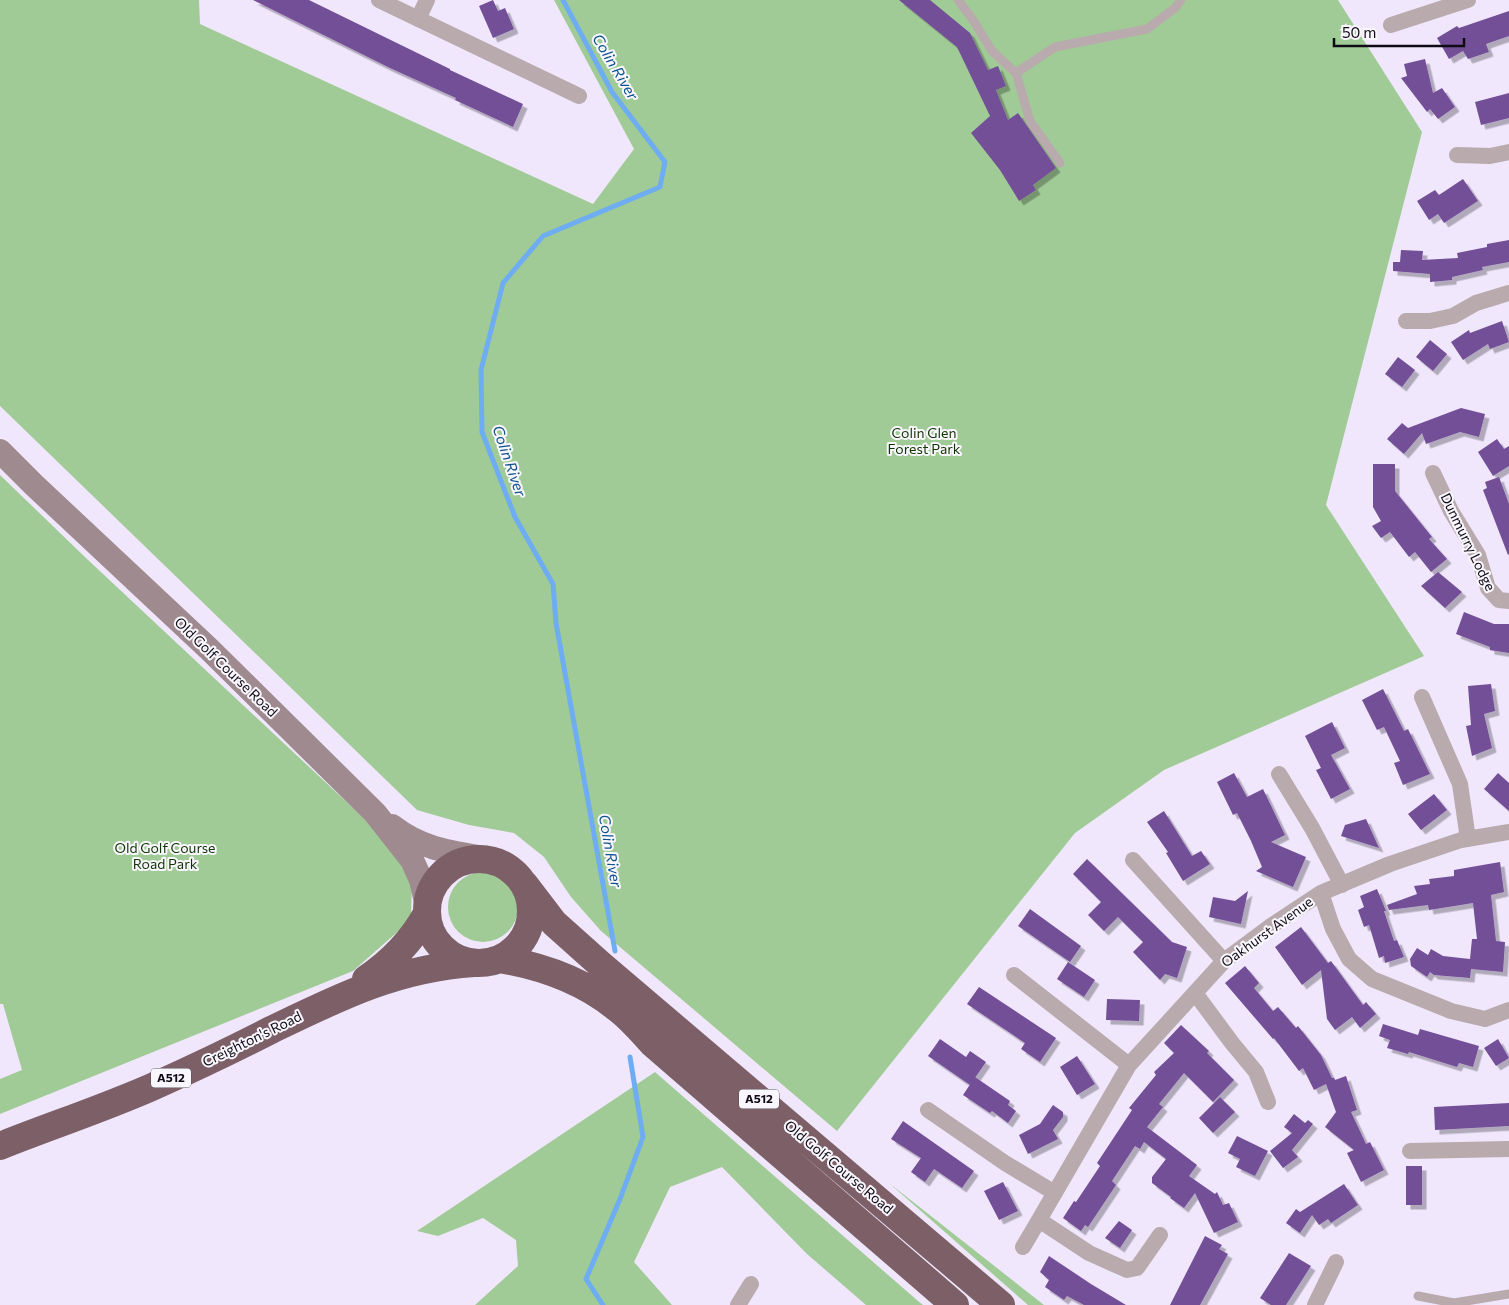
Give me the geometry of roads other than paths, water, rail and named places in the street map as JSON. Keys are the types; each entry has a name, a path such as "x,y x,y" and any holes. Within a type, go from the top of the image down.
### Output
{"highway":[{"name":"A512","path":"485,858 501,863 515,872 525,885 530,900 531,917 527,932 518,946 484,962 459,960 446,952 436,941 429,929 426,909 431,888 440,874 453,864 468,859 485,858"},
{"name":"Old Golf Course Road","path":"525,885 554,922 601,965 1001,1305"},
{"name":"Creighton's Road","path":"337,997 368,978 395,957 416,934 426,909"},
{"name":"Creighton's Road","path":"0,1146 150,1088 337,997 371,984 408,973 447,965 484,962"},
{"name":"Old Golf Course Road","path":"484,962 541,978 585,1000 653,1044 955,1305"}],"street":[{"path":"379,0 579,96"},
{"path":"418,19 427,0"},
{"path":"1390,25 1468,0"},
{"path":"1457,155 1490,156 1509,152"},
{"path":"1406,321 1430,321 1454,316 1476,303 1509,293"},
{"name":"Old Golf Course Road","path":"0,451 209,649 375,813 412,860 422,880 426,909"},
{"name":"Dunmurry Lodge","path":"1433,473 1451,511 1478,555 1488,588 1499,600 1509,601"},
{"path":"1422,697 1460,784 1468,839"},
{"path":"1279,774 1312,828 1342,884"},
{"path":"375,813 405,836 425,846 446,852 485,858"},
{"name":"Oakhurst Avenue","path":"1023,1247 1129,1065 1224,961 1271,926 1321,894 1342,884 1390,864 1468,839 1509,832"},
{"path":"1133,860 1224,961"},
{"path":"1321,894 1332,929 1349,959 1372,979 1451,1011 1485,1019 1509,1010"},
{"path":"1014,976 1129,1065"},
{"path":"1195,993 1256,1072 1268,1102"},
{"path":"928,1110 1005,1163 1059,1186"},
{"path":"1410,1151 1509,1149"},
{"path":"1039,1220 1089,1253 1127,1270 1137,1268 1160,1234"},
{"path":"1315,1305 1336,1262"},
{"path":"738,1305 751,1284"}],"lane":[{"path":"958,0 992,51 1016,72 1030,121 1060,164"},
{"path":"1016,72 1055,47 1147,29 1175,8 1181,0"},
{"path":"1418,1296 1454,1303 1509,1294"}],"waterway":[{"name":"Colin River","path":"563,0 612,92 665,162 660,187 543,236 503,283 481,370 482,432 515,517 553,584 556,623 615,951"},
{"name":"Colin River","path":"603,1305 586,1279 620,1199 643,1137 630,1057"}],"park label":[{"name":"Colin Glen Forest Park","path":"924,442"},
{"name":"Old Golf Course Road Park","path":"165,856"}]}
